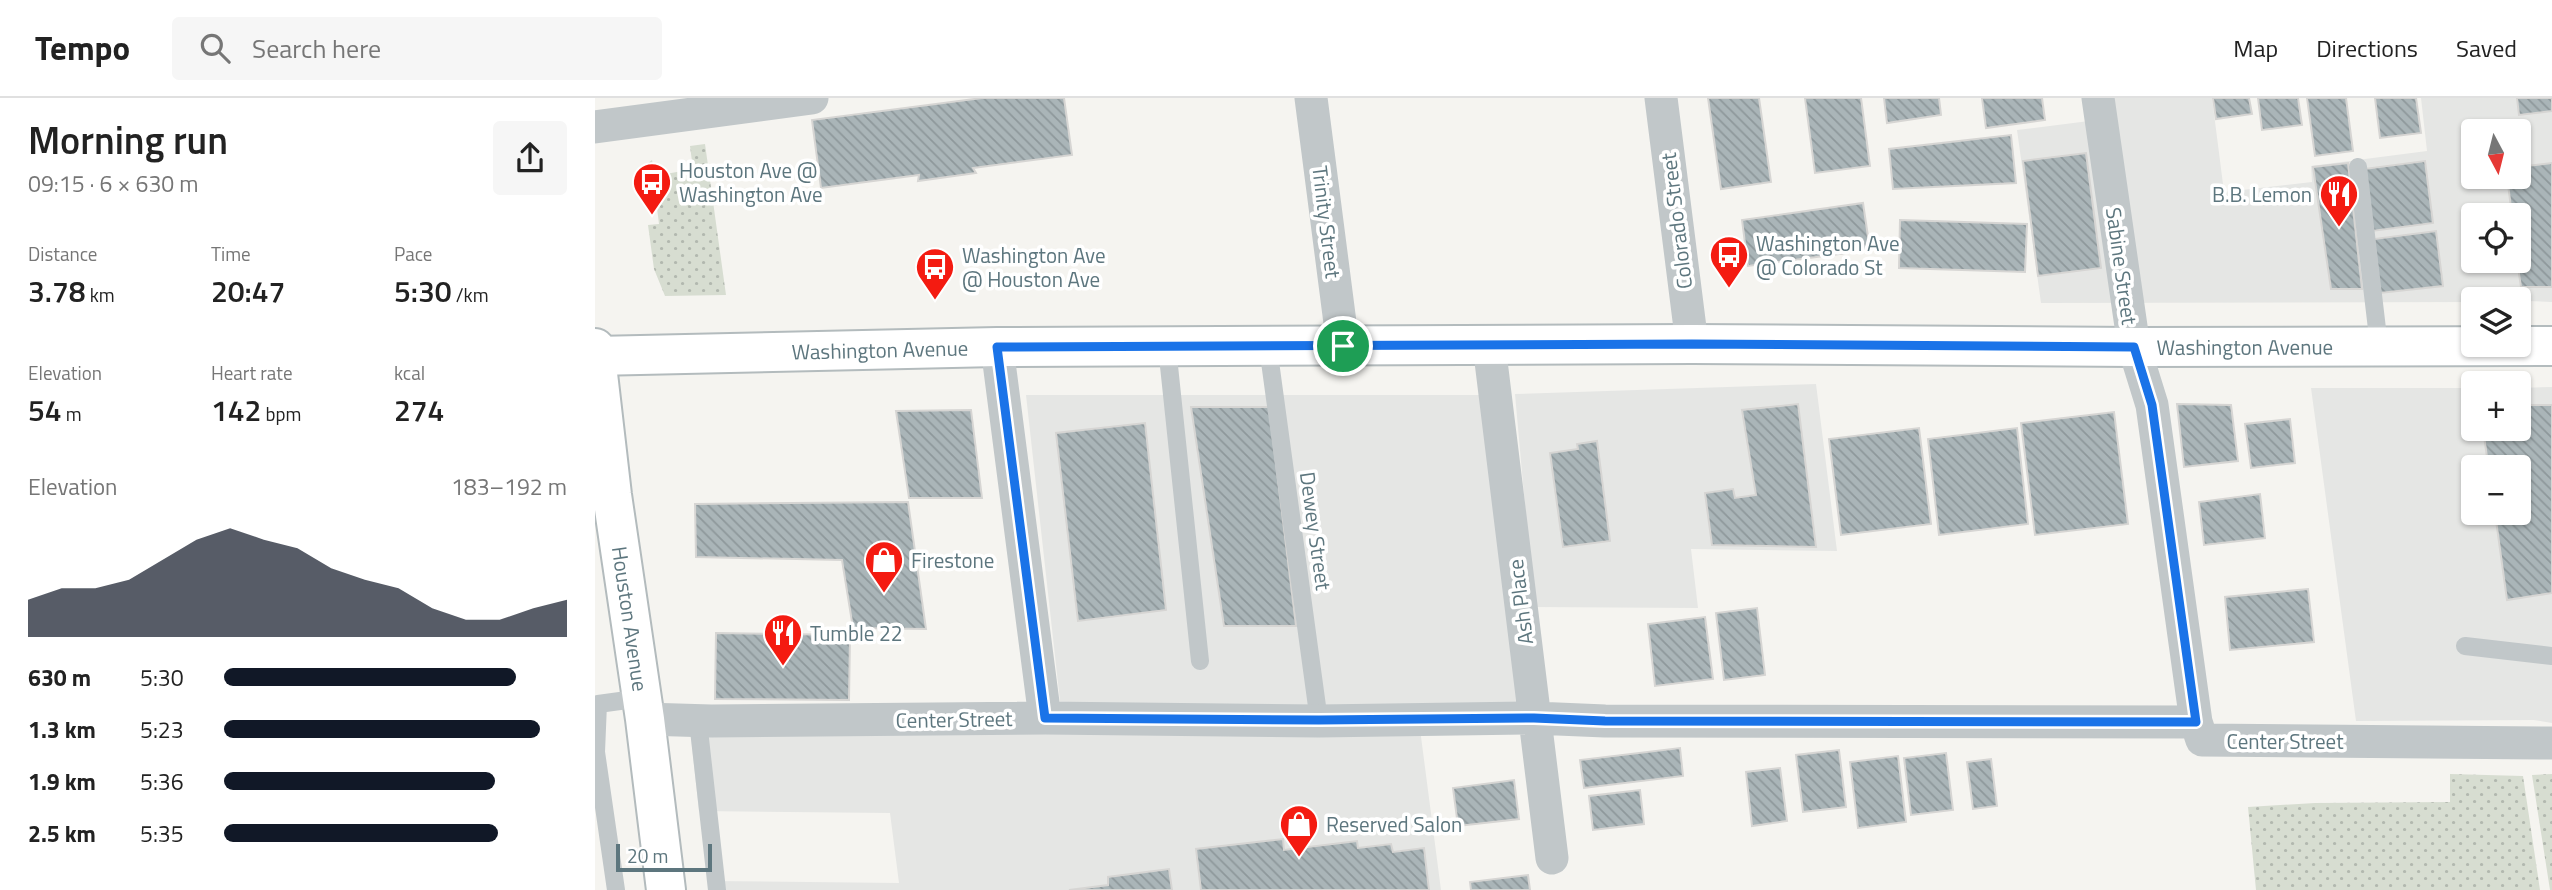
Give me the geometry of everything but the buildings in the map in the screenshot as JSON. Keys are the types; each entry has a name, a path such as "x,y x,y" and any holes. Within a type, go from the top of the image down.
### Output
{"main road":[{"name":"Washington Avenue","path":"595,353 997,347 1692,344 2134,347 2552,345"},
{"name":"Houston Avenue","path":"595,353 666,890"}],"street":[{"path":"595,127 812,98"},
{"name":"Trinity Street","path":"1311,98 1343,346"},
{"name":"Colorado Street","path":"1661,98 1692,344"},
{"name":"Sabine Street","path":"2098,98 2134,347 2152,405 2196,722"},
{"name":"Ash Place","path":"1489,345 1552,858"},
{"path":"997,347 1045,718"},
{"name":"Center Street","path":"644,709 698,721 1534,718 1605,721 2196,722 2202,740 2552,743"}],"lane":[{"path":"2358,167 2379,346"},
{"path":"1167,347 1200,661"},
{"name":"Dewey Street","path":"1268,347 1319,720"},
{"path":"2465,646 2552,656"},
{"path":"616,890 596,752 598,704 644,709"},
{"path":"698,721 717,890"}],"shaded area":[{"path":"2095,98 2212,98 2224,192 2312,182 2311,166 2427,151 2421,98 2552,98 2552,302 2531,301 2531,287 2461,287 2461,302 2041,303 2017,130 2089,121"},
{"path":"705,144 726,295 665,296 654,269 648,225 659,224 656,200 647,201 643,167 652,160 655,176 693,169 690,146"},
{"path":"1816,384 1837,551 1691,549 1698,608 1534,607 1515,394"},
{"path":"2552,387 2552,723 2534,720 2356,721 2311,388 2461,388 2461,441 2531,441 2531,388"},
{"path":"1026,395 1486,395 1522,709 1061,710"},
{"path":"690,729 1420,729 1441,890 710,890 709,881 899,883 890,813 699,811"},
{"path":"2450,774 2523,776 2540,890 2256,890 2248,807 2315,803 2450,802"},
{"path":"2552,774 2552,890 2550,890 2532,775"}],"place":[{"name":"Houston Ave @ Washington Ave","path":"652,216"},
{"name":"B.B. Lemon","path":"2339,228"},
{"name":"Washington Ave @ Colorado St","path":"1729,289"},
{"name":"Washington Ave @ Houston Ave","path":"935,301"},
{"name":"Firestone","path":"884,594"},
{"name":"Tumble 22","path":"783,667"},
{"name":"Reserved Salon","path":"1299,858"}],"route":[{"path":"1692,344 2134,347 2152,405 2196,722 1045,718 997,347 1343,346 1692,344"}]}
